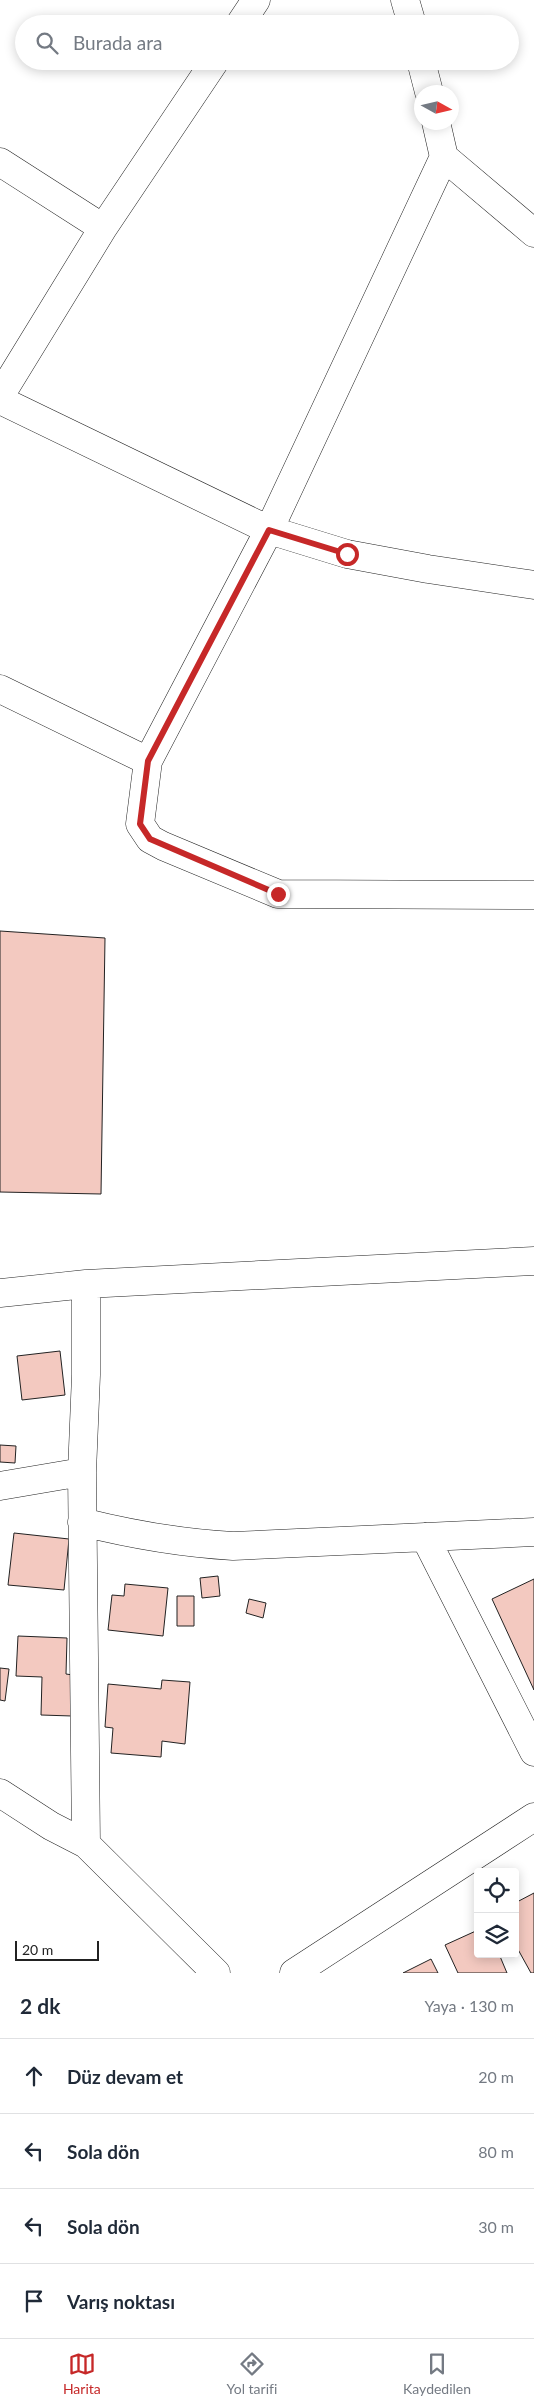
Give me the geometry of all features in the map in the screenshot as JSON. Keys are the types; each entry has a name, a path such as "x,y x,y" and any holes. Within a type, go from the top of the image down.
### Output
{"street":[{"path":"246,15 256,0"},
{"path":"405,0 409,15"},
{"path":"0,396 104,228 209,70"},
{"path":"423,70 427,85"},
{"path":"438,130 444,157 534,233"},
{"path":"444,157 269,530 148,761 140,824 150,839 278,894 534,895"},
{"path":"0,162 104,228"},
{"path":"0,400 269,530 347,554 428,569 534,584"},
{"path":"0,689 148,761"},
{"path":"0,1293 86,1284 534,1261"},
{"path":"86,1284 86,1375 82,1472 86,1844"},
{"path":"0,1486 82,1472"},
{"path":"82,1522 132,1535 184,1544 233,1546 534,1532"},
{"path":"425,1537 534,1752"},
{"path":"0,1793 50,1826 86,1844 216,1973"},
{"path":"294,1973 534,1816"}],"building":[{"path":"0,931 105,938 101,1194 0,1192"},
{"path":"60,1351 65,1395 22,1400 17,1356"},
{"path":"0,1445 16,1446 15,1463 0,1462"},
{"path":"14,1533 69,1539 64,1590 8,1585"},
{"path":"218,1576 220,1596 202,1598 200,1578"},
{"path":"534,1579 534,1690 492,1599"},
{"path":"125,1584 168,1588 163,1636 108,1630 112,1595 124,1596"},
{"path":"177,1596 194,1596 194,1626 177,1626"},
{"path":"249,1599 266,1603 263,1618 246,1613"},
{"path":"18,1636 67,1638 66,1674 73,1675 72,1716 41,1715 42,1677 16,1676"},
{"path":"0,1668 9,1669 5,1701 0,1700"},
{"path":"162,1680 190,1682 185,1744 162,1741 161,1757 111,1753 113,1728 105,1727 108,1684 161,1689"},
{"path":"534,1893 534,1973 531,1973 519,1951 519,1901"},
{"path":"474,1932 474,1958 501,1958 507,1973 458,1973 445,1945"},
{"path":"431,1959 438,1973 403,1973"}],"route":[{"path":"278,894 150,839 140,824 141,801 148,761 269,530 347,554"}]}
